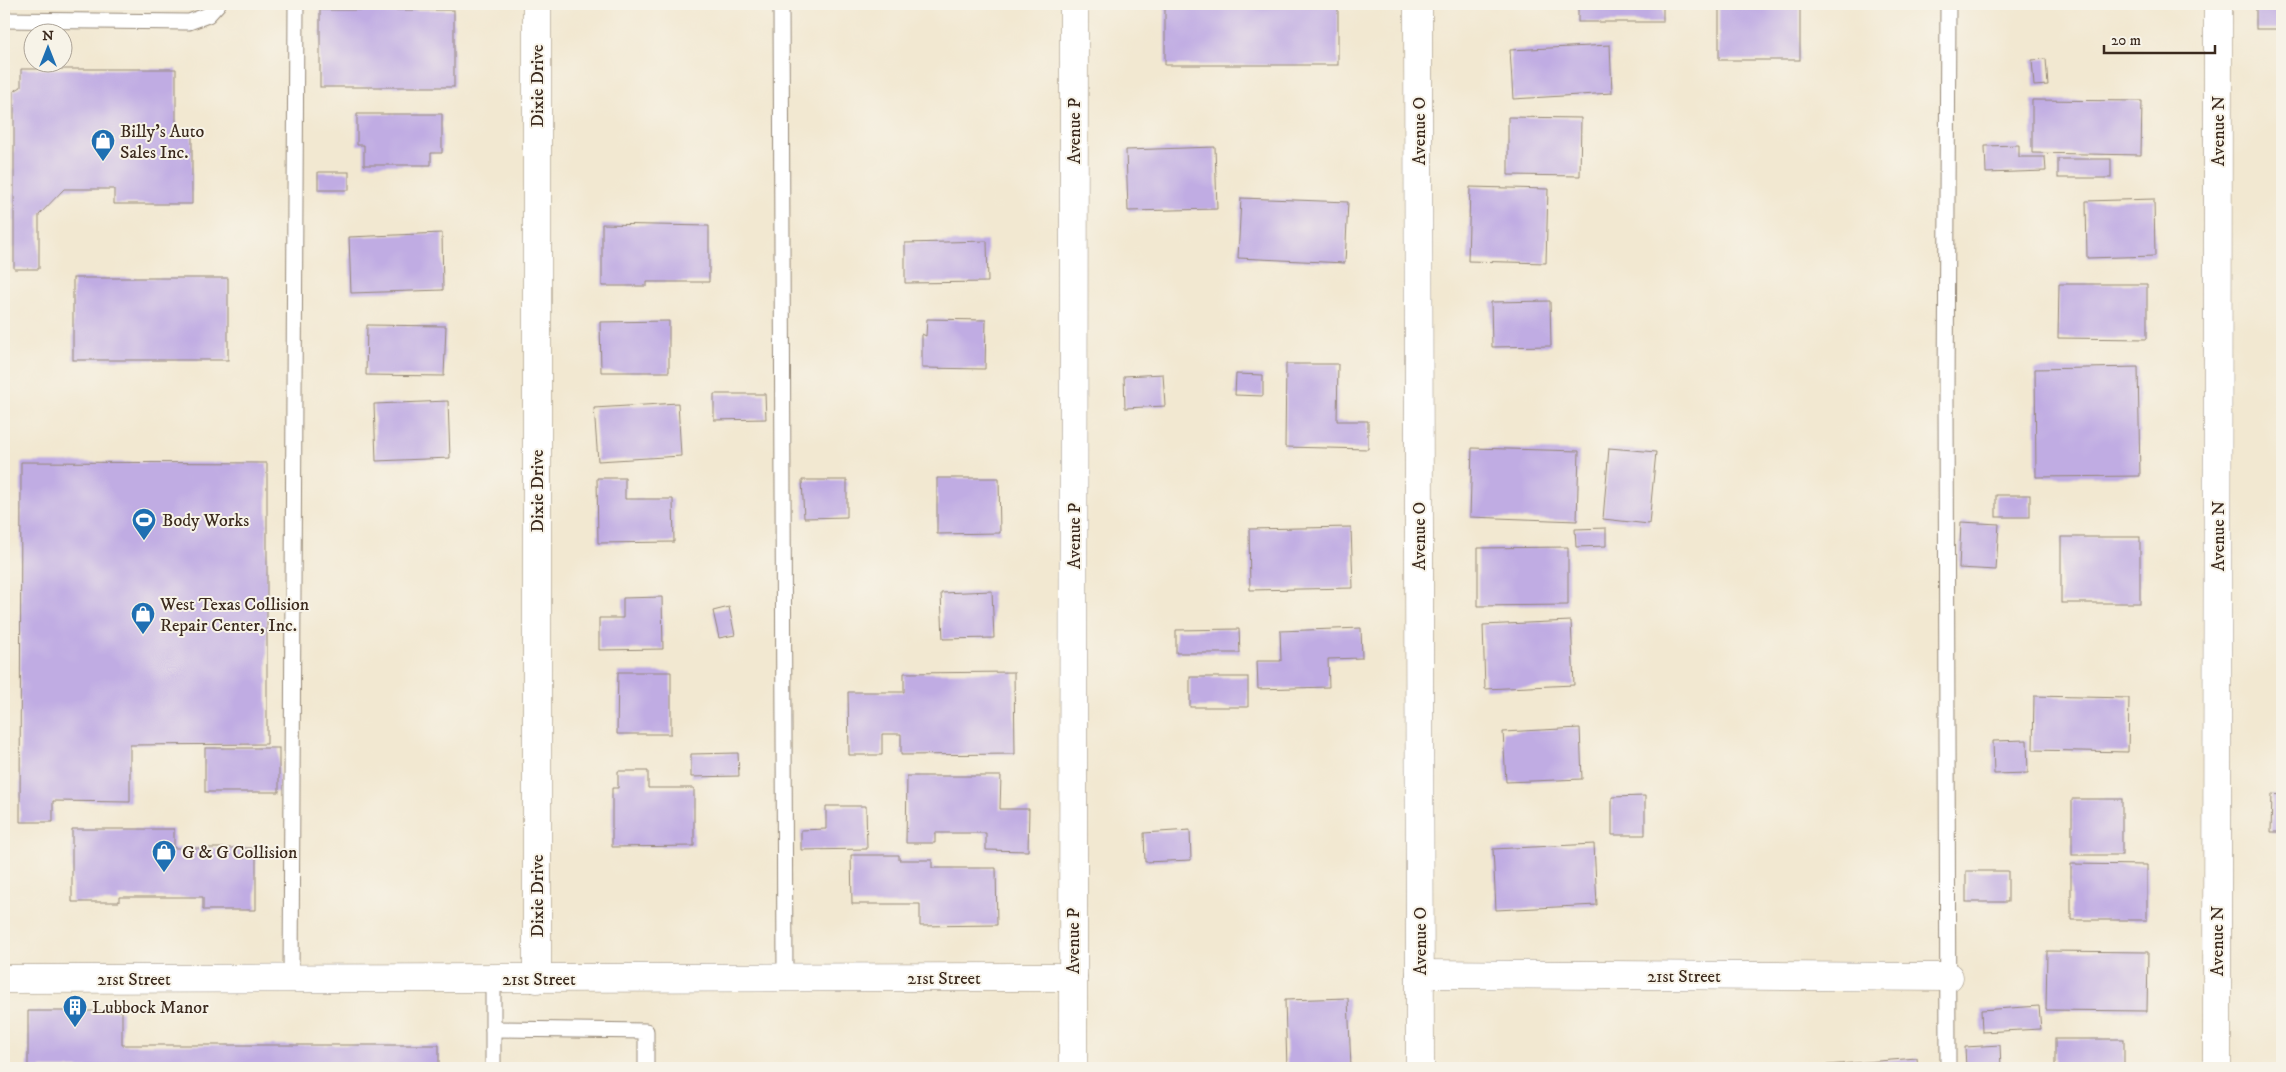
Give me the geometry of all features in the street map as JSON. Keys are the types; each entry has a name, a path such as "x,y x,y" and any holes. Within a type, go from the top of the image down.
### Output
{"street":[{"name":"Dixie Drive","path":"537,4 537,979"},
{"name":"Avenue P","path":"1073,1068 1074,4"},
{"name":"Avenue O","path":"1418,4 1420,1068"},
{"name":"Avenue N","path":"2217,1068 2218,4"},
{"name":"21st Street","path":"1420,974 1949,977"},
{"name":"21st Street","path":"4,979 1073,977"}],"lane":[{"path":"4,20 189,22 208,15 218,4"},
{"path":"291,979 296,4"},
{"path":"782,4 785,978"},
{"path":"1948,4 1946,396 1948,1068"},
{"path":"493,979 493,1068"},
{"path":"493,1029 646,1031 646,1068"}],"building":[{"path":"1165,4 1338,4 1338,65 1165,65"},
{"path":"1482,4 1568,4 1568,6 1482,6"},
{"path":"1578,4 1663,4 1663,22 1578,22"},
{"path":"1719,4 1800,4 1800,60 1719,60"},
{"path":"2256,4 2282,4 2282,29 2256,29"},
{"path":"320,10 454,10 454,87 320,87"},
{"path":"1610,45 1612,93 1513,99 1510,50"},
{"path":"2046,59 2048,85 2034,86 2032,60"},
{"name":"Billy's Auto Sales Inc.","path":"21,69 22,72 72,72 72,69 176,69 176,135 192,135 192,204 114,204 114,189 64,189 39,215 39,269 14,269 14,91 21,87"},
{"path":"2032,100 2142,101 2141,155 2032,153"},
{"path":"357,114 442,114 442,153 431,153 431,165 364,165 364,145 357,145"},
{"path":"1508,117 1581,118 1580,176 1508,175"},
{"path":"2019,145 2019,157 2045,157 2046,171 1986,173 1985,146"},
{"path":"1215,147 1217,209 1128,211 1126,150"},
{"path":"2058,159 2111,159 2111,178 2058,178"},
{"path":"318,172 349,172 349,190 318,190"},
{"path":"1470,187 1548,189 1546,263 1468,261"},
{"path":"1241,198 1348,202 1345,263 1238,258"},
{"path":"2154,199 2155,256 2087,258 2086,201"},
{"path":"602,224 709,226 709,282 647,282 647,286 602,286"},
{"path":"442,233 443,290 351,293 349,237"},
{"path":"987,241 988,282 905,283 905,243"},
{"path":"73,278 228,278 228,360 73,360"},
{"path":"2059,284 2147,284 2147,339 2058,338"},
{"path":"1550,301 1551,346 1492,347 1491,302"},
{"path":"927,319 986,320 985,369 922,368 922,334 926,336"},
{"path":"669,321 669,372 601,372 600,322"},
{"path":"367,325 446,326 444,376 366,375"},
{"path":"1286,364 1338,364 1337,421 1368,421 1368,449 1285,447"},
{"path":"2138,367 2140,476 2036,477 2035,369"},
{"path":"1163,374 1165,406 1125,408 1124,376"},
{"path":"1236,374 1263,375 1263,396 1235,395"},
{"path":"714,394 765,394 766,419 714,420"},
{"path":"448,401 450,458 376,461 374,404"},
{"path":"678,403 681,456 598,461 594,408"},
{"path":"1472,448 1579,451 1577,521 1470,517"},
{"path":"1609,448 1656,452 1649,524 1603,519"},
{"path":"21,462 267,463 267,744 130,745 130,802 53,801 53,822 20,822"},
{"path":"597,478 625,478 625,499 673,499 674,542 598,543"},
{"path":"937,478 999,478 1000,533 937,534"},
{"path":"802,480 847,480 847,517 804,518"},
{"path":"1996,495 2030,495 2030,517 1996,517"},
{"path":"1961,522 1999,524 1996,570 1959,568"},
{"path":"1351,527 1353,588 1250,590 1249,529"},
{"path":"1606,528 1606,546 1576,547 1575,529"},
{"path":"2061,537 2140,537 2140,603 2061,603"},
{"path":"1568,547 1568,605 1478,606 1478,548"},
{"path":"992,591 994,638 943,639 941,593"},
{"path":"662,597 663,649 599,650 599,618 623,618 623,598"},
{"path":"729,607 735,635 719,638 713,611"},
{"path":"1571,621 1574,685 1485,689 1483,625"},
{"path":"1361,628 1362,658 1328,659 1329,687 1258,689 1257,661 1281,661 1280,631"},
{"path":"1239,629 1240,653 1176,653 1176,630"},
{"path":"618,672 671,672 671,734 617,734"},
{"path":"1014,672 1015,754 901,755 901,734 882,734 882,755 849,755 848,692 904,692 904,673"},
{"path":"1190,677 1248,677 1248,707 1190,707"},
{"path":"2034,696 2129,698 2128,752 2033,750"},
{"path":"1580,728 1582,779 1506,782 1503,732"},
{"path":"2027,740 2028,773 1994,774 1993,741"},
{"path":"205,748 279,748 279,792 205,792"},
{"path":"738,753 739,776 691,777 691,754"},
{"path":"618,771 648,771 648,788 694,788 694,846 612,847 612,788 618,788"},
{"path":"907,776 1001,776 1000,809 1029,809 1028,851 986,850 986,833 935,833 935,843 906,843"},
{"path":"2272,794 2282,795 2282,832 2271,832"},
{"path":"1645,796 1645,835 1612,835 1612,797"},
{"path":"2072,799 2122,799 2122,855 2072,855"},
{"path":"826,806 866,806 867,849 801,850 801,830 826,829"},
{"name":"G & G Collision","path":"72,829 174,829 174,848 256,848 256,910 203,910 203,897 119,897 119,902 72,902"},
{"path":"1190,830 1191,860 1145,862 1144,833"},
{"path":"1594,844 1597,905 1496,910 1493,849"},
{"path":"851,855 899,855 899,860 932,860 932,868 996,868 997,925 920,926 920,904 852,904"},
{"path":"2071,864 2147,865 2147,920 2071,920"},
{"path":"1966,871 2008,871 2008,902 1966,902"},
{"path":"2047,951 2148,952 2147,1011 2046,1010"},
{"path":"1348,998 1351,1068 1287,1068 1285,1000"},
{"path":"2039,1006 2041,1029 1982,1032 1981,1010"},
{"name":"Lubbock Manor","path":"28,1011 122,1011 122,1045 439,1045 439,1068 28,1067"},
{"path":"2055,1039 2124,1039 2124,1068 2055,1068"},
{"path":"2000,1045 2001,1068 1966,1068 1965,1047"},
{"path":"1917,1058 1918,1068 1827,1068 1827,1065"},
{"path":"1773,1062 1773,1068 1728,1068 1728,1065"}],"place":[{"name":"Billy's Auto Sales Inc.","path":"103,162"},
{"name":"Body Works","path":"144,541"},
{"name":"West Texas Collision Repair Center, Inc.","path":"143,635"},
{"name":"G & G Collision","path":"164,873"},
{"name":"Lubbock Manor","path":"75,1028"}]}
